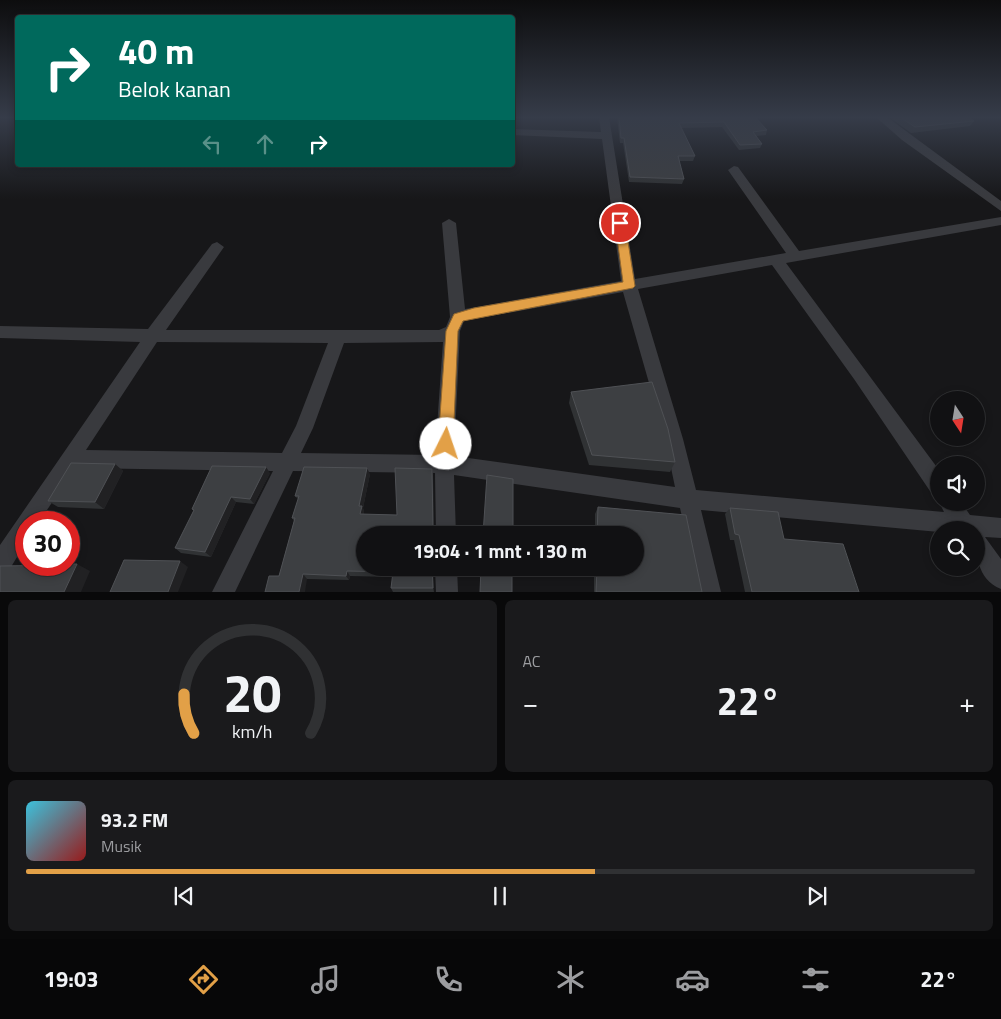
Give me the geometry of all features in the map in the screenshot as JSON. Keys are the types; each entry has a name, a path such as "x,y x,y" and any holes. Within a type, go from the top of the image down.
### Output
{"street":[{"path":"607,145 629,286 658,379 689,499 710,592"},
{"path":"915,145 1001,206"},
{"path":"734,170 795,256"},
{"path":"0,332 154,334 199,337 427,337 455,324 474,312 1001,220"},
{"path":"446,526 444,464 455,324 449,223"},
{"path":"35,511 154,334 217,246"},
{"path":"776,260 860,374 930,475"},
{"path":"223,592 304,428 338,338"},
{"path":"69,459 444,464 689,499 934,521"},
{"path":"985,531 1001,528"},
{"path":"0,564 15,541"},
{"path":"985,555 1001,578"},
{"path":"446,576 447,592"}],"building":[{"path":"625,145 689,145 695,156 678,156 684,179 630,177"},
{"path":"652,382 668,429 675,462 592,455 571,392"},
{"path":"71,463 115,464 95,502 48,501"},
{"path":"212,466 266,467 250,499 231,497 205,552 175,548 194,510 192,509"},
{"path":"304,467 367,468 359,506 362,506 360,514 397,515 395,468 432,469 433,526 356,526 356,571 347,571 346,576 303,574 299,592 265,592 269,576 279,576 295,518 292,518 299,496 295,496"},
{"path":"487,475 513,479 513,526 484,526"},
{"path":"598,507 686,515 702,592 596,592 597,576 644,576 644,526 597,526"},
{"path":"730,508 778,512 784,539 843,544 859,592 752,592 739,535 735,534"},
{"path":"124,560 180,561 168,592 110,592"},
{"path":"0,566 15,566 15,576 71,576 64,592 0,592"},
{"path":"392,576 432,576 433,588 391,588"},
{"path":"481,576 512,576 512,592 480,592"}],"route":[{"path":"446,444 452,331 458,317 474,312 629,286 620,223"}]}
